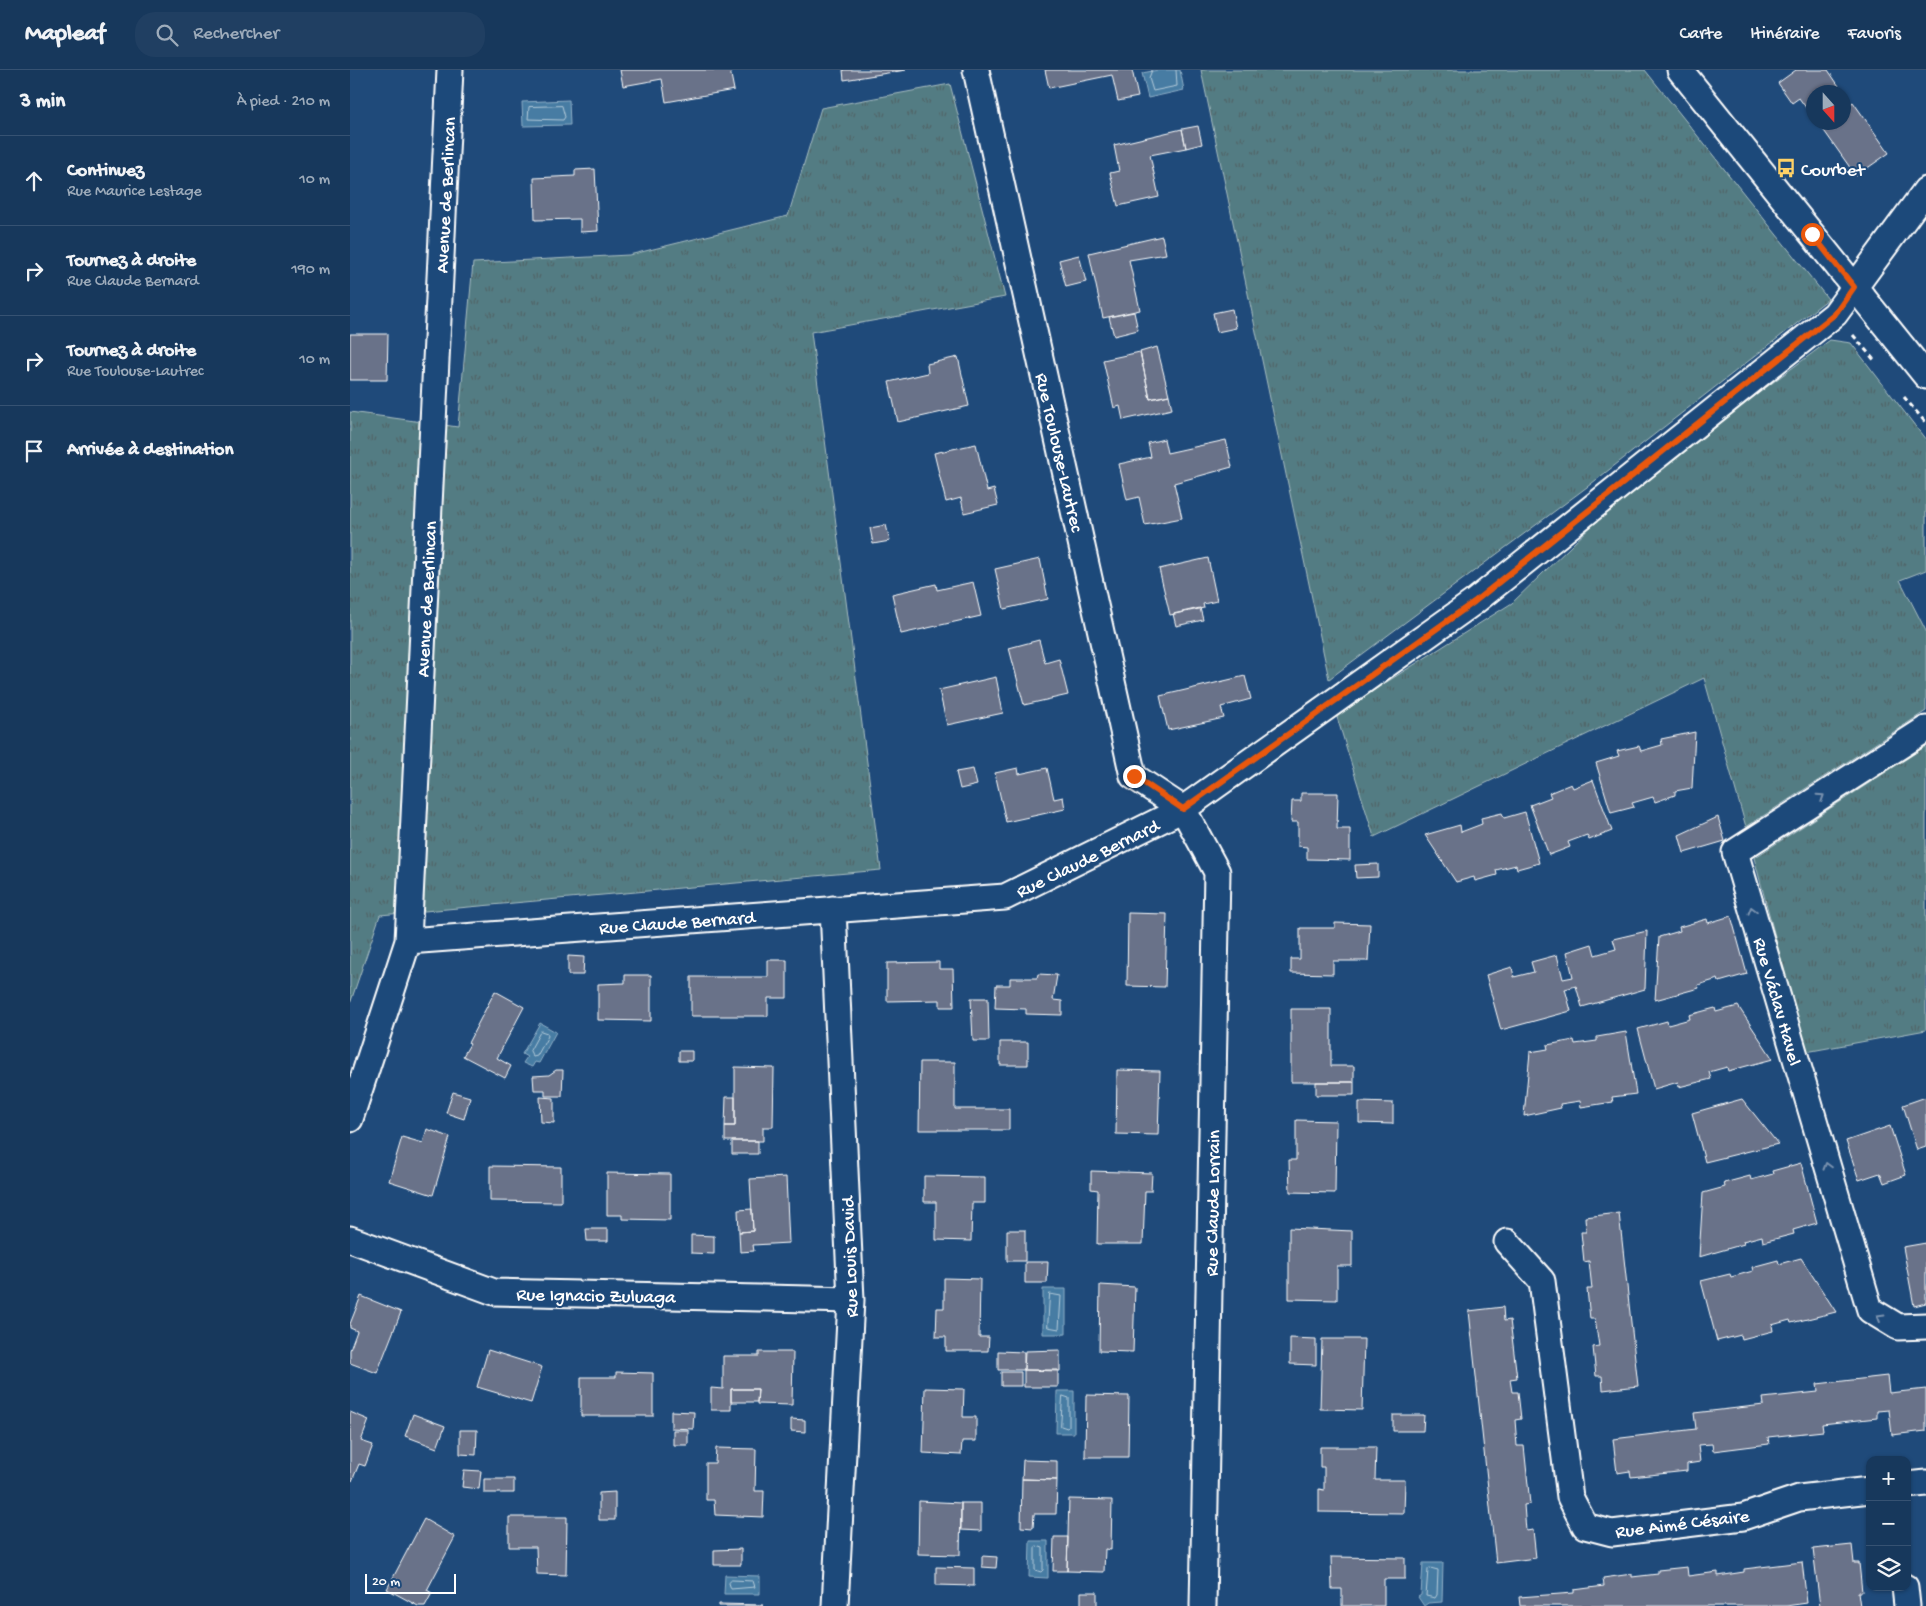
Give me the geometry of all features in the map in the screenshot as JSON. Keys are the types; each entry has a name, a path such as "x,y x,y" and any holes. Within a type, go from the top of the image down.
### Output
{"street":[{"name":"Avenue de Berlincan","path":"350,1119 408,941 450,70"},
{"name":"Rue Toulouse-Lautrec","path":"976,70 1134,776 1183,809"},
{"path":"1680,70 1926,376"},
{"name":"Rue Claude Bernard","path":"408,941 1005,897 1183,809 1474,602 1835,314 1926,190"},
{"name":"Rue Václav Havel","path":"1926,729 1735,852 1870,1310 1898,1327 1926,1326"},
{"name":"Rue Claude Lorrain","path":"1183,809 1217,872 1203,1606"},
{"name":"Rue Louis David","path":"832,909 851,1300 835,1606"},
{"name":"Rue Ignacio Zuluaga","path":"350,1240 494,1292 851,1300"},
{"name":"Rue Aimé Césaire","path":"1508,1242 1542,1281 1570,1497 1585,1526 1612,1533 1743,1517 1799,1498 1866,1490"},
{"path":"1911,1485 1926,1483"},
{"path":"1905,1591 1907,1606"}],"green space":[{"path":"1201,70 1645,70 1828,299 1587,487 1329,679"},
{"path":"950,84 1005,297 811,332 881,870 380,915 350,1004 350,412 458,427 473,263 629,255 788,216 821,108"},
{"path":"1830,340 1851,343 1926,440 1926,570 1900,580 1926,631 1926,711 1746,827 1704,678 1374,837 1336,714 1512,603 1632,487"},
{"path":"1926,746 1926,1030 1806,1052 1754,858"}],"water":[{"path":"1158,70 1180,70 1184,90 1148,98 1142,73"},
{"path":"569,100 570,125 523,126 522,102"},
{"path":"540,1023 556,1032 539,1063 535,1062 532,1067 523,1063 527,1057 522,1054"},
{"path":"1043,1289 1066,1289 1066,1334 1043,1334"},
{"path":"1057,1391 1074,1391 1074,1433 1056,1433"},
{"path":"1030,1541 1048,1541 1048,1578 1029,1577"},
{"path":"1423,1563 1443,1563 1442,1602 1428,1603 1424,1606 1418,1597 1421,1595"},
{"path":"725,1575 760,1576 760,1594 724,1594"}],"building":[{"path":"620,70 730,70 734,90 666,102 662,79 623,86"},
{"path":"843,70 906,70 844,80"},
{"path":"1045,70 1132,70 1138,97 1118,101 1112,75 1049,88"},
{"path":"1796,70 1828,70 1838,85 1806,85 1806,108 1799,98 1792,103 1778,83"},
{"path":"1853,102 1889,153 1856,176 1824,130 1851,130 1851,103"},
{"path":"1198,126 1202,144 1186,148 1182,129"},
{"path":"1182,129 1186,148 1150,155 1159,197 1118,206 1110,173 1119,171 1114,145"},
{"path":"595,169 598,231 580,232 580,219 535,220 534,178 575,176 575,170"},
{"path":"1162,236 1166,254 1129,260 1140,310 1103,318 1089,253"},
{"path":"1079,255 1086,282 1066,287 1059,260"},
{"path":"1232,309 1236,328 1217,332 1213,313"},
{"path":"1134,312 1138,330 1114,336 1109,317"},
{"path":"350,334 388,334 387,380 350,380"},
{"path":"1157,347 1169,395 1150,399 1140,352"},
{"path":"1140,352 1150,399 1169,395 1172,409 1123,420 1120,406 1114,408 1103,360"},
{"path":"958,357 969,406 898,422 889,382 928,373 927,364"},
{"path":"1164,439 1167,453 1226,440 1232,467 1174,483 1182,518 1145,525 1139,497 1127,500 1119,464 1151,457 1148,443"},
{"path":"976,444 987,491 994,489 998,505 964,513 961,498 946,502 934,453"},
{"path":"886,525 890,541 873,544 870,528"},
{"path":"1208,558 1217,601 1203,604 1204,608 1170,615 1159,569"},
{"path":"1040,559 1048,599 1004,609 995,569"},
{"path":"973,582 981,616 901,634 892,594 936,584 937,590"},
{"path":"1200,608 1203,620 1176,626 1173,614"},
{"path":"1039,640 1045,663 1059,659 1068,695 1024,705 1009,648"},
{"path":"1245,676 1251,699 1221,707 1224,718 1168,730 1160,696"},
{"path":"996,677 1003,713 947,725 939,690"},
{"path":"1695,732 1692,788 1675,791 1675,795 1655,802 1653,797 1632,803 1634,807 1611,813 1596,763 1619,756 1617,751 1639,746 1641,751 1662,745 1661,739"},
{"path":"1018,768 1019,774 1047,768 1054,799 1063,797 1065,809 1006,822 995,773"},
{"path":"973,769 977,785 960,789 956,772"},
{"path":"1593,780 1612,831 1589,840 1587,835 1568,842 1570,847 1549,855 1530,805 1551,797 1549,793 1571,784 1573,788"},
{"path":"1301,793 1338,793 1337,829 1350,829 1350,860 1307,859 1307,847 1298,846 1298,822 1291,822 1292,801 1301,801"},
{"path":"1525,812 1539,863 1517,869 1516,865 1496,870 1497,875 1475,881 1474,877 1456,882 1425,835 1460,825 1461,832 1482,824 1481,818 1502,813 1504,818"},
{"path":"1718,817 1725,841 1684,853 1679,835"},
{"path":"1378,864 1378,877 1356,878 1355,865"},
{"path":"1128,913 1167,914 1165,987 1127,986"},
{"path":"1731,916 1747,974 1719,982 1718,979 1698,985 1699,988 1655,1000 1659,937 1680,931 1679,927 1707,919 1708,923"},
{"path":"1335,923 1370,924 1368,961 1333,961 1333,974 1291,973 1291,959 1300,959 1300,928 1335,928"},
{"path":"1647,931 1645,989 1582,1007 1576,986 1565,989 1571,1011 1501,1030 1486,975 1512,967 1514,977 1534,972 1531,962 1557,955 1563,979 1573,977 1567,952 1592,944 1595,955 1616,949 1613,939"},
{"path":"568,956 584,957 583,975 568,975"},
{"path":"768,960 787,960 787,998 768,998 768,1016 691,1016 691,977 768,977"},
{"path":"939,962 939,969 953,969 954,1007 940,1007 940,1000 887,1001 887,963"},
{"path":"1038,974 1057,975 1053,1000 1062,1001 1062,1015 1026,1014 1026,1009 995,1008 996,985 1010,985 1010,978 1037,978"},
{"path":"625,975 651,975 651,1021 598,1020 598,984 625,983"},
{"path":"495,991 524,1007 497,1058 511,1066 505,1078 463,1056"},
{"path":"971,998 988,998 989,1041 973,1041"},
{"path":"1738,1006 1773,1059 1728,1071 1727,1067 1709,1072 1711,1079 1679,1087 1678,1082 1654,1089 1638,1029 1667,1021 1668,1025 1690,1019 1689,1015 1715,1008 1716,1012"},
{"path":"1291,1009 1331,1009 1331,1066 1354,1066 1354,1082 1291,1082"},
{"path":"1626,1032 1636,1094 1612,1097 1613,1102 1581,1107 1580,1101 1560,1104 1561,1108 1524,1116 1530,1052 1548,1049 1547,1045 1574,1040 1575,1044 1597,1041 1597,1037"},
{"path":"1000,1042 1028,1042 1028,1065 1000,1065"},
{"path":"679,1051 692,1051 692,1061 679,1061"},
{"path":"920,1062 955,1062 955,1109 1009,1109 1009,1130 919,1130"},
{"path":"735,1067 774,1068 773,1127 763,1127 763,1141 725,1141 725,1126 735,1126"},
{"path":"556,1070 563,1070 562,1096 545,1096 545,1090 534,1090 533,1076 549,1075"},
{"path":"1117,1070 1160,1071 1158,1135 1116,1134"},
{"path":"1316,1082 1354,1082 1354,1095 1316,1095"},
{"path":"453,1092 470,1097 464,1119 446,1113"},
{"path":"540,1097 554,1098 554,1123 541,1122"},
{"path":"726,1097 735,1097 735,1126 725,1126"},
{"path":"1926,1097 1926,1147 1917,1150 1903,1105"},
{"path":"1742,1099 1778,1144 1705,1162 1692,1113"},
{"path":"1359,1102 1393,1103 1393,1124 1359,1123"},
{"path":"1296,1120 1336,1121 1335,1193 1290,1192 1289,1160 1296,1160"},
{"path":"1890,1126 1906,1175 1884,1183 1880,1173 1859,1180 1846,1141"},
{"path":"427,1129 450,1137 433,1195 389,1181 402,1137 423,1143"},
{"path":"732,1141 758,1141 758,1154 732,1154"},
{"path":"1801,1163 1817,1223 1793,1230 1794,1234 1763,1242 1762,1236 1743,1241 1744,1244 1699,1257 1703,1193 1725,1187 1724,1183 1750,1176 1751,1180 1773,1174 1772,1171"},
{"path":"490,1166 561,1167 561,1202 490,1201"},
{"path":"1091,1171 1152,1173 1151,1191 1145,1191 1143,1244 1097,1244 1098,1190 1091,1189"},
{"path":"607,1173 670,1174 670,1220 622,1219 622,1215 607,1215"},
{"path":"924,1176 985,1177 985,1203 972,1203 971,1241 936,1240 936,1202 924,1202"},
{"path":"786,1177 789,1243 753,1245 754,1251 740,1252 739,1232 753,1231 750,1179"},
{"path":"752,1209 753,1231 739,1232 738,1210"},
{"path":"1619,1213 1638,1386 1603,1390 1602,1376 1596,1376 1593,1347 1599,1346 1595,1319 1590,1319 1587,1289 1592,1289 1589,1261 1584,1262 1581,1232 1586,1232 1585,1217"},
{"path":"1289,1228 1352,1231 1352,1266 1337,1266 1337,1300 1289,1299"},
{"path":"586,1229 608,1229 608,1241 587,1241"},
{"path":"1007,1230 1025,1230 1025,1261 1007,1261"},
{"path":"691,1235 714,1236 714,1254 691,1253"},
{"path":"1926,1243 1926,1303 1914,1306 1903,1247"},
{"path":"1801,1258 1836,1312 1791,1323 1790,1320 1772,1325 1773,1331 1742,1339 1741,1335 1717,1341 1701,1281 1730,1274 1731,1277 1753,1271 1752,1267 1778,1260 1779,1264"},
{"path":"1025,1262 1048,1262 1047,1283 1025,1283"},
{"path":"944,1278 980,1279 979,1337 989,1337 988,1351 946,1351 946,1337 936,1337 937,1308 944,1308"},
{"path":"1100,1285 1135,1287 1133,1352 1099,1351"},
{"path":"361,1296 401,1312 377,1373 350,1363 350,1350 357,1331 350,1328 350,1324"},
{"path":"1503,1307 1504,1321 1510,1320 1517,1378 1510,1379 1512,1392 1518,1392 1521,1419 1515,1420 1517,1446 1524,1446 1530,1504 1524,1505 1526,1531 1533,1530 1536,1558 1496,1563 1469,1311"},
{"path":"1290,1338 1316,1339 1316,1365 1290,1364"},
{"path":"1322,1339 1364,1339 1362,1410 1320,1409"},
{"path":"488,1350 542,1367 531,1403 477,1387"},
{"path":"1060,1350 1060,1371 1024,1370 1025,1351"},
{"path":"998,1351 1024,1352 1024,1370 998,1370"},
{"path":"759,1352 793,1352 792,1405 757,1404 758,1389 731,1389 731,1410 711,1410 711,1388 723,1389 723,1356 759,1356"},
{"path":"1024,1370 1058,1370 1058,1387 1024,1387"},
{"path":"616,1372 653,1373 653,1416 581,1416 581,1377 616,1377"},
{"path":"1001,1372 1021,1372 1021,1386 1001,1386"},
{"path":"1887,1376 1889,1393 1926,1389 1926,1431 1892,1435 1889,1410 1877,1411 1877,1418 1822,1424 1823,1431 1768,1437 1769,1444 1713,1451 1712,1444 1698,1445 1700,1462 1687,1464 1687,1471 1631,1477 1630,1471 1617,1473 1613,1439 1696,1429 1694,1413 1764,1405 1763,1398 1818,1392 1817,1384"},
{"path":"925,1388 964,1389 963,1417 976,1417 976,1441 962,1441 961,1455 923,1453"},
{"path":"731,1389 758,1389 757,1402 731,1402"},
{"path":"1086,1395 1129,1396 1128,1457 1085,1457"},
{"path":"671,1411 694,1412 693,1429 671,1428"},
{"path":"350,1412 369,1420 361,1441 373,1445 365,1466 359,1464 352,1481 350,1480"},
{"path":"413,1414 445,1426 437,1448 405,1436"},
{"path":"1393,1415 1424,1415 1423,1431 1393,1431"},
{"path":"791,1419 805,1420 805,1432 791,1431"},
{"path":"460,1430 477,1430 476,1455 460,1454"},
{"path":"673,1430 688,1430 688,1445 673,1445"},
{"path":"1320,1447 1376,1447 1375,1480 1405,1480 1404,1513 1319,1512 1319,1489 1324,1490 1324,1467 1320,1467"},
{"path":"716,1448 756,1449 755,1491 764,1491 763,1517 715,1515 714,1500 706,1500 706,1463 715,1463"},
{"path":"1023,1460 1057,1461 1057,1480 1022,1479"},
{"path":"464,1470 481,1471 479,1489 462,1487"},
{"path":"484,1479 514,1479 514,1493 484,1493"},
{"path":"1022,1479 1057,1480 1056,1514 1034,1514 1033,1528 1021,1527"},
{"path":"615,1492 615,1520 599,1520 599,1493"},
{"path":"1069,1499 1112,1500 1111,1550 1105,1549 1104,1572 1067,1571"},
{"path":"919,1501 961,1503 960,1555 918,1554"},
{"path":"961,1503 981,1503 981,1531 961,1530"},
{"path":"509,1517 567,1517 566,1575 537,1574 536,1547 509,1547"},
{"path":"424,1519 455,1537 427,1590 432,1593 425,1606 418,1606 387,1589"},
{"path":"1054,1537 1068,1537 1067,1571 1053,1571"},
{"path":"1852,1545 1854,1563 1859,1563 1862,1592 1858,1592 1860,1606 1820,1606 1813,1549"},
{"path":"741,1549 741,1565 714,1565 714,1550"},
{"path":"982,1556 997,1557 996,1568 982,1567"},
{"path":"1331,1557 1405,1558 1405,1579 1384,1579 1384,1606 1342,1606 1342,1589 1332,1589"},
{"path":"1802,1562 1807,1603 1786,1606 1520,1606 1519,1597 1574,1593 1574,1590 1604,1586 1603,1578 1632,1574 1632,1577 1658,1574 1658,1570 1687,1567 1688,1576 1718,1572 1718,1576 1744,1572 1744,1569"},
{"path":"936,1567 974,1568 974,1586 936,1585"},
{"path":"1081,1592 1097,1592 1097,1606 1081,1606"},
{"path":"719,1604 763,1605 763,1606 719,1606"}],"place":[{"name":"Courbet","path":"1786,168"}],"route":[{"path":"1134,776 1183,809 1474,602 1835,314 1854,287 1812,234"}]}
